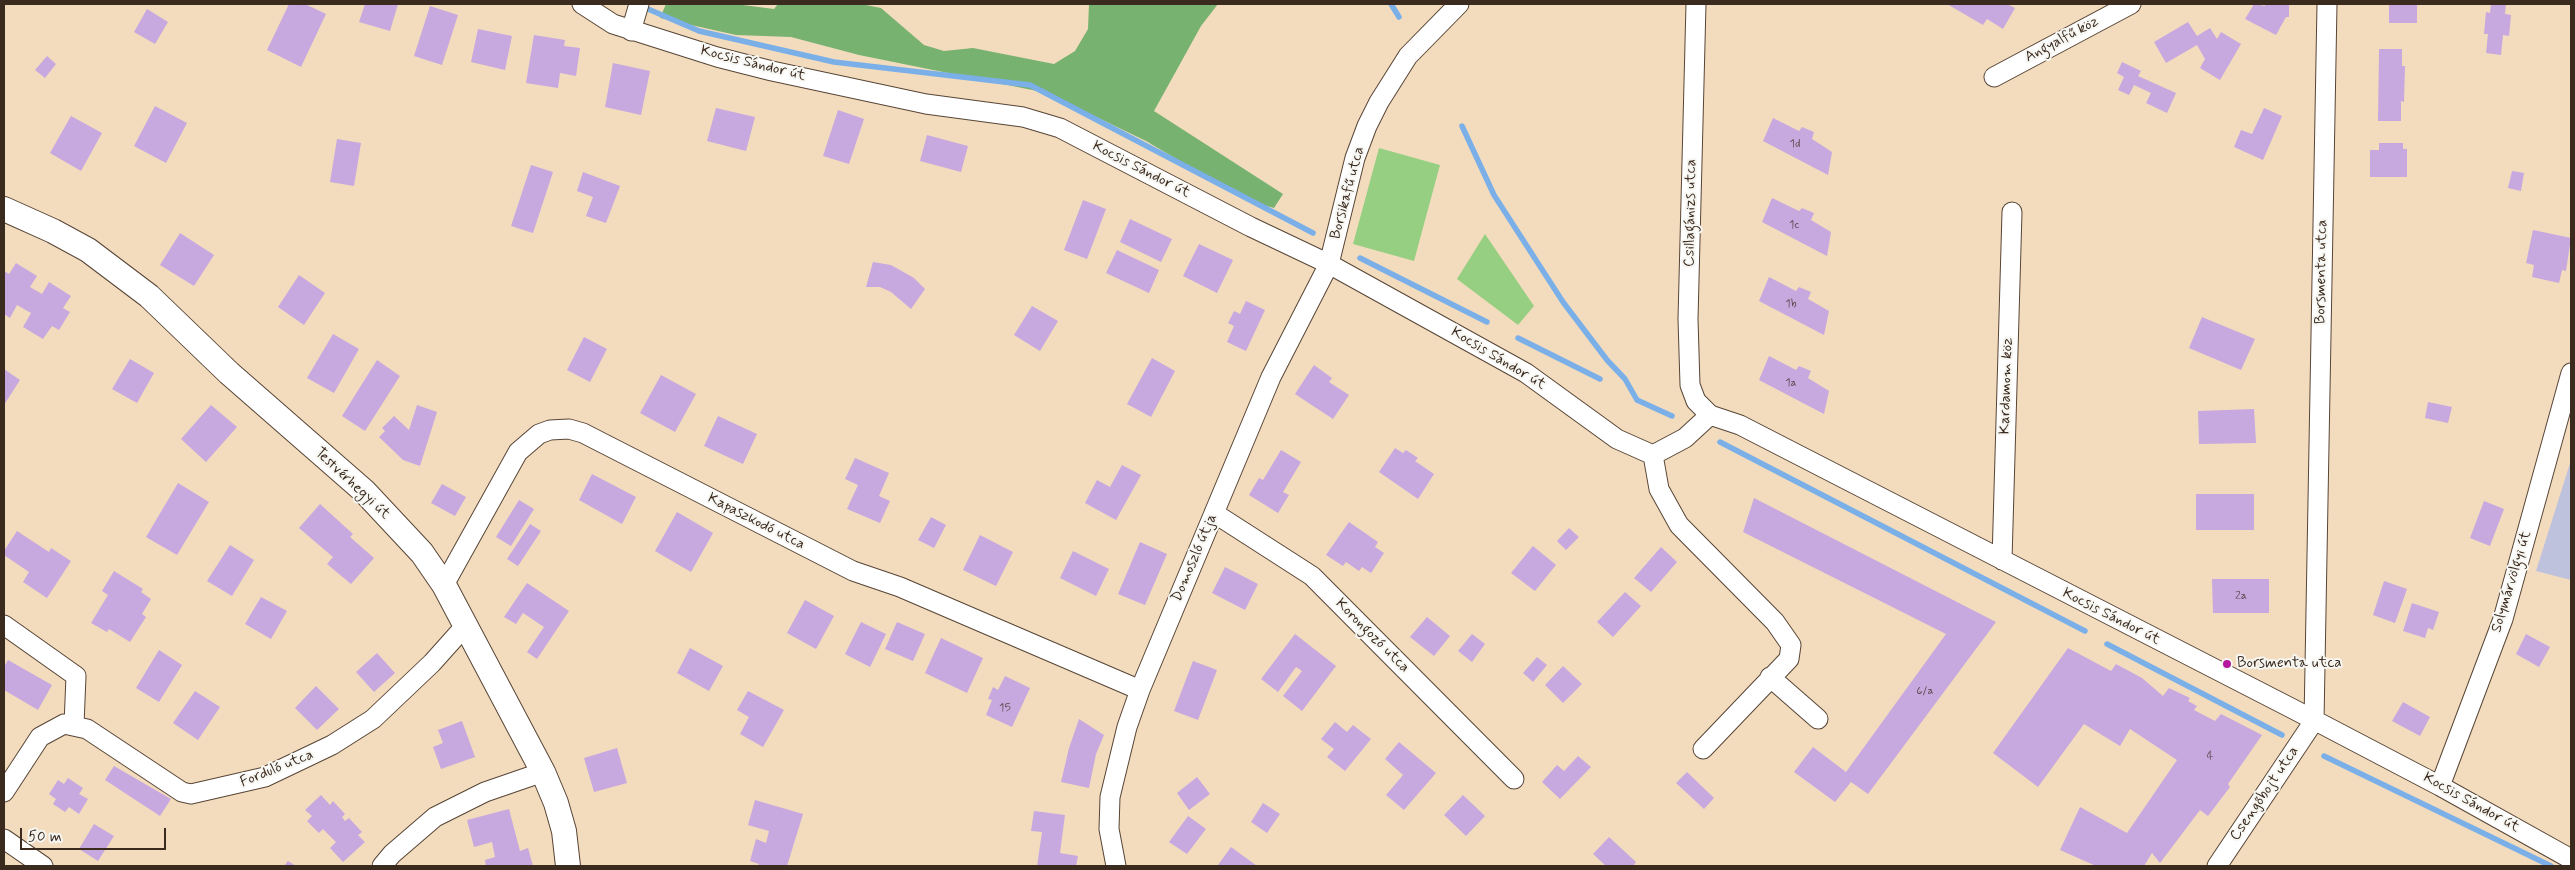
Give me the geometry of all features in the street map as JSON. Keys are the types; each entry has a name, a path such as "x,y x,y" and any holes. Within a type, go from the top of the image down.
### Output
{"street":[{"name":"Kocsis Sándor út","path":"582,4 613,24 631,31 772,71 926,104 1023,117 1060,128 1251,227 1329,264 1526,373 1618,439 1653,455"},
{"path":"631,31 639,4"},
{"name":"Borsikafű utca","path":"1329,264 1355,158 1379,102 1408,56 1459,4"},
{"name":"Csillagánizs utca","path":"1696,4 1688,319 1690,385 1696,401 1710,415"},
{"name":"Angyalfű köz","path":"1994,77 2131,4"},
{"name":"Borsmenta utca","path":"2314,721 2326,4"},
{"name":"Testvérhegyi út","path":"4,210 53,231 88,250 150,296 229,373 364,491 422,553 444,585 466,625 542,772 556,803 564,831 568,866"},
{"name":"Kardamom köz","path":"2002,560 2012,212"},
{"name":"Domoszló útja","path":"1116,866 1109,829 1110,796 1122,744 1140,690 1271,377 1329,264"},
{"name":"Solymárvölgyi út","path":"2440,786 2502,619 2571,373"},
{"name":"Kocsis Sándor út","path":"1710,415 1748,429 2440,786 2571,859"},
{"path":"1703,749 1788,658 1792,651 1788,638 1775,622 1679,525 1659,489 1653,455 1685,438 1710,415"},
{"name":"Kapaszkodó utca","path":"444,585 518,452 538,434 550,430 569,429 583,433 853,571 900,587 1140,690"},
{"name":"Korongozó utca","path":"1214,513 1312,576 1514,779"},
{"path":"4,625 76,676 74,725 64,724 40,737 4,792"},
{"name":"Forduló utca","path":"74,725 87,729 182,792 191,794 203,793 245,784 288,767 332,745 372,719 432,663 466,625"},
{"path":"1770,677 1818,718"},
{"name":"Csengőbojt utca","path":"2217,866 2314,721"},
{"path":"382,866 392,854 435,817 485,792 542,772"},
{"path":"4,839 43,866"}],"shaded area":[{"path":"2571,460 2571,580 2536,571"}],"green space":[{"path":"666,4 735,4 774,9 778,4 861,4 881,8 924,45 944,51 973,48 1054,64 1075,51 1088,29 1089,4 1218,4 1201,26 1154,111 1283,194 1274,208 1246,200 1146,141 1047,93 859,55 791,37 736,35 660,18"},
{"path":"1379,148 1440,165 1414,261 1353,244"},
{"path":"1485,234 1534,306 1518,325 1457,279"}],"building":[{"path":"289,4 305,4 326,14 301,67 267,50"},
{"path":"365,4 398,4 390,31 359,22"},
{"path":"1947,4 2007,4 2015,8 2003,29 1987,19 1983,25"},
{"path":"2254,4 2265,6 2265,4 2289,4 2289,17 2286,17 2276,35 2245,19"},
{"path":"2389,4 2417,4 2417,23 2389,23"},
{"path":"2491,4 2506,4 2505,14 2511,15 2509,36 2503,35 2501,55 2486,53 2488,34 2484,34 2486,12 2490,13"},
{"path":"430,6 458,15 442,65 414,56"},
{"path":"147,9 168,22 155,44 134,32"},
{"path":"2188,22 2197,36 2210,28 2217,39 2221,32 2241,44 2220,80 2200,68 2205,59 2197,45 2166,63 2154,42"},
{"path":"478,29 512,36 505,70 471,62"},
{"path":"534,35 565,40 564,46 580,48 576,76 560,73 558,88 526,83"},
{"path":"2379,49 2402,49 2402,66 2405,66 2404,102 2401,101 2401,121 2378,121"},
{"path":"47,56 56,64 45,78 35,70"},
{"path":"2122,62 2141,71 2138,76 2176,93 2167,113 2146,103 2151,93 2134,85 2129,95 2118,90 2124,77 2117,73"},
{"path":"613,63 650,71 641,115 605,107"},
{"path":"155,106 187,123 166,163 134,146"},
{"path":"716,108 755,117 746,151 707,141"},
{"path":"2264,108 2282,116 2263,160 2234,147 2241,130 2252,134"},
{"path":"838,110 864,119 849,164 823,156"},
{"path":"71,116 102,133 81,171 50,153"},
{"path":"1773,118 1799,131 1802,127 1814,132 1812,139 1832,152 1828,175 1763,141"},
{"path":"927,135 968,146 961,172 920,161"},
{"path":"337,139 361,143 354,186 330,182"},
{"path":"2379,143 2403,143 2403,149 2407,149 2407,177 2370,177 2370,150 2379,150"},
{"path":"531,165 553,172 533,233 511,226"},
{"path":"2512,171 2524,173 2521,191 2508,188"},
{"path":"583,172 620,186 606,223 586,216 593,197 577,191"},
{"path":"1772,198 1799,211 1802,208 1814,213 1811,220 1831,232 1827,256 1762,222"},
{"path":"1083,200 1106,209 1087,259 1064,250"},
{"path":"1130,219 1172,239 1161,262 1120,242"},
{"path":"2533,230 2571,238 2566,271 2562,270 2559,283 2532,277 2534,265 2526,263"},
{"path":"180,233 214,255 194,286 160,265"},
{"path":"1199,244 1233,260 1217,293 1183,276"},
{"path":"1117,250 1159,270 1149,293 1106,273"},
{"path":"873,262 891,265 914,278 925,289 911,309 891,292 880,287 866,287"},
{"path":"16,263 37,276 30,287 42,294 49,282 71,296 63,308 70,312 59,330 52,326 43,339 23,327 31,313 17,305 10,318 4,314 4,271 9,274"},
{"path":"299,275 325,293 304,325 278,307"},
{"path":"1769,277 1796,291 1799,287 1811,292 1808,299 1829,311 1824,335 1759,301"},
{"path":"1246,301 1265,310 1246,351 1227,342 1234,326 1228,323 1234,311 1240,314"},
{"path":"1032,306 1058,321 1040,351 1014,335"},
{"path":"2202,317 2255,339 2241,370 2189,348"},
{"path":"333,334 359,349 334,393 307,378"},
{"path":"584,337 607,349 590,382 567,370"},
{"path":"1769,356 1796,370 1799,366 1811,371 1808,378 1829,391 1824,414 1759,380"},
{"path":"1152,358 1175,371 1151,417 1127,404"},
{"path":"130,359 154,373 137,403 112,389"},
{"path":"377,360 400,376 365,431 342,416"},
{"path":"1314,365 1332,378 1329,382 1349,395 1333,419 1295,394"},
{"path":"4,369 20,380 4,405"},
{"path":"661,375 696,394 675,432 640,413"},
{"path":"2428,402 2452,407 2448,423 2425,418"},
{"path":"211,405 237,427 206,462 181,439"},
{"path":"417,405 437,412 420,466 403,460 379,437 385,431 382,428 394,416 409,430"},
{"path":"2254,409 2256,443 2199,444 2198,411"},
{"path":"718,416 757,434 743,464 704,446"},
{"path":"1395,448 1403,453 1406,450 1418,458 1415,461 1434,474 1418,499 1379,472"},
{"path":"1281,450 1301,462 1283,492 1289,495 1278,513 1249,495 1259,478 1263,480"},
{"path":"855,458 889,473 879,496 890,501 880,523 847,509 858,485 845,479"},
{"path":"1122,465 1141,475 1116,520 1085,503 1097,480 1110,487"},
{"path":"592,474 636,497 622,524 579,500"},
{"path":"178,483 209,502 177,555 146,537"},
{"path":"442,484 466,497 455,516 431,503"},
{"path":"2196,494 2254,494 2254,530 2196,530"},
{"path":"1754,498 1996,622 1868,794 1851,782 1835,802 1794,772 1813,747 1846,772 1946,634 1743,532"},
{"path":"519,500 534,509 511,546 496,537"},
{"path":"2484,501 2504,509 2490,546 2470,538"},
{"path":"320,504 353,534 350,537 374,558 351,584 327,564 333,557 299,528"},
{"path":"677,512 713,533 691,572 655,551"},
{"path":"931,517 946,525 934,548 918,540"},
{"path":"1349,522 1378,542 1375,547 1384,553 1371,573 1362,567 1359,571 1346,562 1343,566 1326,555"},
{"path":"530,524 541,531 518,566 507,559"},
{"path":"1569,528 1579,537 1566,550 1557,541"},
{"path":"17,531 49,552 51,548 71,561 47,598 23,582 29,572 4,555 4,551"},
{"path":"980,535 1013,552 996,586 963,570"},
{"path":"1140,542 1167,554 1145,605 1118,594"},
{"path":"230,545 254,560 232,596 207,581"},
{"path":"1533,546 1556,565 1535,591 1511,573"},
{"path":"1661,547 1677,562 1651,592 1634,578"},
{"path":"1073,551 1109,569 1096,596 1060,578"},
{"path":"1225,567 1258,584 1245,610 1212,593"},
{"path":"114,571 143,589 141,592 151,599 142,614 146,617 130,642 109,629 107,632 91,623 108,595 102,591"},
{"path":"2212,579 2269,579 2269,613 2213,613"},
{"path":"2384,581 2407,589 2395,623 2373,615"},
{"path":"527,583 569,611 537,659 527,652 544,627 523,613 516,624 504,617"},
{"path":"1625,592 1641,606 1613,637 1597,622"},
{"path":"261,597 287,611 271,639 245,624"},
{"path":"805,600 834,616 816,649 787,633"},
{"path":"2412,603 2439,612 2433,630 2428,628 2425,638 2403,631"},
{"path":"1427,617 1450,636 1434,656 1410,637"},
{"path":"861,622 886,634 870,667 845,654"},
{"path":"897,622 925,634 913,661 885,649"},
{"path":"1295,634 1336,666 1302,711 1283,696 1302,671 1296,667 1278,692 1261,679"},
{"path":"1472,634 1485,644 1472,662 1458,651"},
{"path":"2526,634 2550,647 2539,667 2516,654"},
{"path":"941,638 983,658 967,693 925,673"},
{"path":"690,648 723,666 709,691 677,673"},
{"path":"2068,648 2111,671 2116,664 2142,678 2163,696 2169,688 2190,698 2188,701 2197,706 2194,710 2215,721 2221,714 2262,735 2228,784 2230,787 2208,816 2200,810 2160,863 2152,853 2144,866 2096,866 2060,850 2080,807 2127,833 2177,760 2130,729 2120,746 2084,724 2038,787 1993,753"},
{"path":"159,650 182,665 159,702 136,688"},
{"path":"377,653 395,673 374,692 356,672"},
{"path":"1537,657 1547,665 1533,682 1523,673"},
{"path":"8,660 52,685 38,710 4,690 4,667"},
{"path":"1193,661 1217,670 1198,720 1174,711"},
{"path":"1563,666 1582,684 1563,703 1545,685"},
{"path":"1005,676 1030,688 1012,727 986,715 992,700 988,699 993,687 998,690"},
{"path":"316,686 339,709 317,730 295,708"},
{"path":"195,691 220,707 198,740 173,723"},
{"path":"748,691 784,710 763,747 740,734 749,717 737,710"},
{"path":"2403,702 2430,717 2420,736 2392,721"},
{"path":"1079,719 1104,735 1096,754 1089,788 1061,782 1069,748"},
{"path":"462,721 475,757 441,769 433,747 443,743 438,730"},
{"path":"1335,722 1347,732 1353,725 1371,739 1345,771 1327,757 1334,749 1321,739"},
{"path":"1399,742 1436,773 1404,810 1386,795 1403,775 1385,759"},
{"path":"617,748 627,783 594,792 584,758"},
{"path":"1578,756 1591,767 1560,799 1542,782 1557,765 1564,771"},
{"path":"114,766 171,799 160,816 105,780"},
{"path":"1687,772 1714,798 1704,809 1676,783"},
{"path":"1197,777 1210,794 1189,810 1177,793"},
{"path":"68,778 83,788 79,794 88,799 79,814 69,807 65,812 53,804 56,799 49,794 58,780 64,784"},
{"path":"321,795 330,805 333,801 345,814 342,817 345,821 349,818 362,832 358,835 365,842 343,862 330,848 336,842 323,829 319,833 307,821 312,816 305,810"},
{"path":"1463,795 1485,816 1466,836 1444,815"},
{"path":"755,800 803,814 787,866 758,866 759,864 750,861 756,839 766,843 769,831 748,825"},
{"path":"1263,803 1280,814 1267,833 1251,822"},
{"path":"509,809 520,851 528,848 533,866 486,866 485,860 495,857 492,842 474,847 467,820"},
{"path":"1034,811 1065,815 1060,853 1078,856 1076,866 1037,866 1042,832 1031,831"},
{"path":"1188,816 1206,829 1187,854 1169,842"},
{"path":"94,824 114,836 98,861 79,849"},
{"path":"1609,837 1636,862 1633,866 1606,866 1593,854"},
{"path":"1231,847 1257,866 1219,866"},
{"path":"288,861 296,866 284,866"}],"waterway":[{"path":"1391,4 1399,17"},
{"path":"648,9 699,31 834,62 1030,85 1313,233"},
{"path":"1462,126 1494,195 1563,302 1607,360 1625,379 1637,400 1672,416"},
{"path":"1360,258 1487,322"},
{"path":"1518,338 1600,379"},
{"path":"1720,442 2085,631"},
{"path":"2107,644 2282,735"},
{"path":"2324,756 2551,866"}],"place":[{"name":"Borsmenta utca","path":"2227,664"}]}
